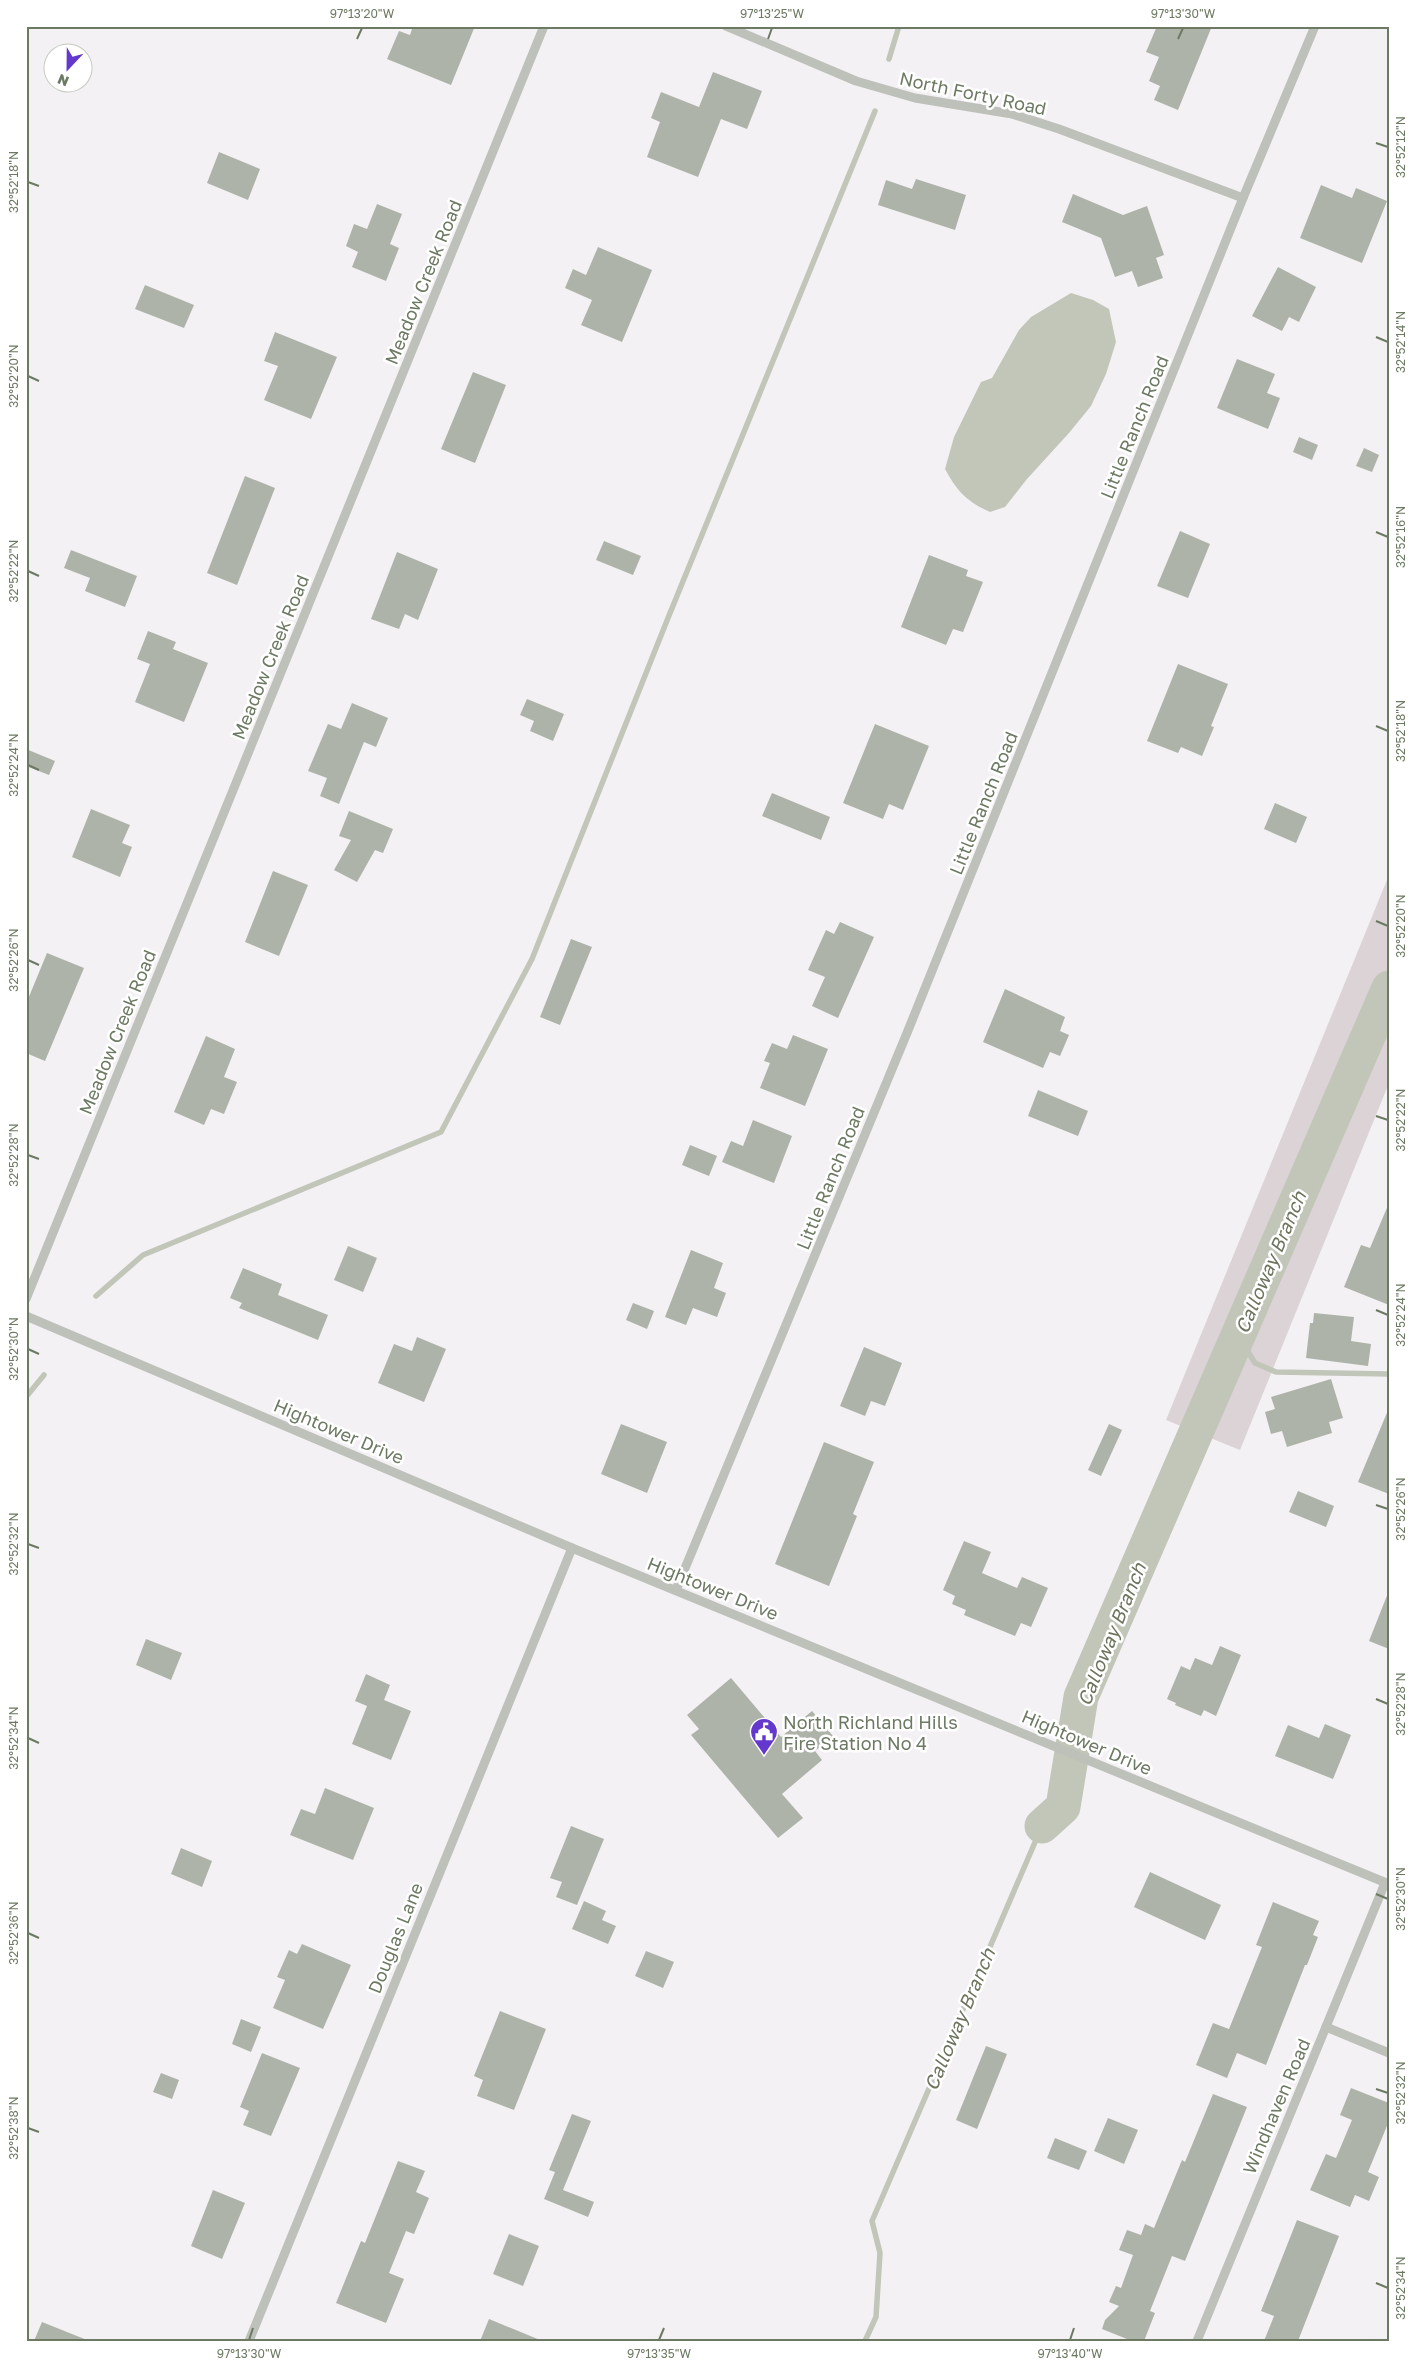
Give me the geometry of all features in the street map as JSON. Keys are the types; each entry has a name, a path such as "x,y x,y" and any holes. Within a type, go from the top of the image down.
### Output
{"street":[{"name":"Meadow Creek Road","path":"26,1299 544,26"},
{"name":"North Forty Road","path":"726,26 856,81 915,98 1012,114 1059,129 1243,198"},
{"name":"Little Ranch Road","path":"676,1590 907,1033 1243,198 1315,26"},
{"name":"Hightower Drive","path":"26,1316 572,1548 1387,1884"},
{"name":"Douglas Lane","path":"249,2341 572,1548"},
{"name":"Windhaven Road","path":"1196,2341 1387,1884"},
{"path":"1326,2027 1389,2054"}],"shaded area":[{"path":"1071,293 1093,300 1109,309 1116,342 1106,374 1091,406 1069,433 1027,479 1005,507 990,512 963,495 945,469 954,437 981,382 992,378 1019,330 1031,317"},
{"path":"1389,875 1389,1083 1240,1450 1166,1420"}],"building":[{"path":"413,26 475,26 451,85 387,59 399,31 410,35"},
{"path":"1157,26 1212,26 1178,110 1154,100 1160,86 1149,81 1159,57 1146,52"},
{"path":"713,72 762,91 747,129 721,119 698,177 647,157 660,122 651,118 661,92 699,107"},
{"path":"219,152 260,169 248,200 207,183"},
{"path":"916,179 966,195 955,230 878,205 886,180 912,189"},
{"path":"1321,185 1352,198 1356,188 1387,201 1362,263 1300,238"},
{"path":"1073,194 1123,215 1147,206 1164,255 1156,258 1163,278 1138,287 1132,271 1115,277 1101,238 1062,222"},
{"path":"377,204 402,214 390,244 399,248 386,281 352,267 358,252 346,246 354,224 367,229"},
{"path":"598,247 652,270 622,342 581,325 592,300 565,288 573,269 586,275"},
{"path":"1278,267 1316,287 1299,322 1289,317 1282,331 1252,316"},
{"path":"145,285 194,305 184,328 135,309"},
{"path":"275,332 337,357 311,419 264,400 278,366 264,361"},
{"path":"1237,359 1275,374 1267,393 1280,398 1268,429 1217,408"},
{"path":"473,372 506,385 475,463 441,449"},
{"path":"1299,437 1318,445 1312,460 1293,452"},
{"path":"1364,448 1379,455 1372,472 1356,466"},
{"path":"245,476 275,488 237,585 207,573"},
{"path":"1180,531 1210,544 1188,598 1157,586"},
{"path":"604,541 641,556 633,575 596,560"},
{"path":"71,550 137,576 125,607 85,591 90,578 64,568"},
{"path":"397,552 438,569 418,620 405,614 399,629 371,619"},
{"path":"929,555 968,570 966,576 983,582 963,632 953,629 946,645 901,627"},
{"path":"148,631 176,642 173,649 208,663 184,722 135,702 150,664 137,659"},
{"path":"1178,664 1228,684 1211,726 1214,727 1202,756 1181,747 1178,753 1147,741"},
{"path":"527,699 564,714 553,741 530,731 534,721 520,715"},
{"path":"352,703 388,718 376,747 364,742 339,804 320,796 327,778 308,771 328,724 341,729"},
{"path":"875,724 929,746 903,810 889,804 883,819 843,803"},
{"path":"26,749 55,761 49,775 26,766"},
{"path":"772,793 830,817 821,840 762,816"},
{"path":"1275,803 1307,817 1296,843 1264,829"},
{"path":"91,809 130,825 122,843 132,847 120,877 72,857"},
{"path":"349,811 393,829 383,853 375,850 357,882 334,870 351,840 339,836"},
{"path":"273,871 308,885 279,956 245,942"},
{"path":"840,922 874,937 838,1018 812,1006 825,977 808,970 826,930 834,934"},
{"path":"571,939 592,947 560,1025 540,1017"},
{"path":"47,953 84,968 45,1061 26,1053 26,1004"},
{"path":"1005,989 1065,1017 1060,1031 1069,1035 1060,1056 1050,1052 1043,1068 983,1042"},
{"path":"793,1035 828,1049 805,1106 760,1088 770,1063 764,1061 772,1043 787,1049"},
{"path":"206,1036 235,1049 224,1077 237,1082 224,1114 211,1109 204,1125 174,1112"},
{"path":"1038,1090 1088,1111 1078,1136 1028,1116"},
{"path":"753,1120 792,1136 774,1183 722,1162 731,1141 743,1146"},
{"path":"690,1145 717,1156 709,1176 682,1165"},
{"path":"1389,1203 1389,1305 1344,1287 1361,1245 1370,1248"},
{"path":"348,1246 377,1258 363,1292 334,1280"},
{"path":"691,1250 723,1263 714,1288 726,1293 717,1317 693,1308 686,1325 665,1317"},
{"path":"243,1268 282,1284 278,1295 328,1315 318,1340 239,1308 242,1303 230,1298"},
{"path":"633,1303 654,1311 647,1329 626,1320"},
{"path":"1314,1313 1354,1317 1351,1341 1371,1344 1368,1366 1306,1358 1310,1323 1313,1323"},
{"path":"417,1337 446,1349 424,1402 378,1383 394,1344 412,1351"},
{"path":"864,1347 902,1363 885,1406 871,1401 865,1416 840,1406"},
{"path":"1331,1379 1343,1418 1329,1422 1332,1433 1287,1447 1282,1431 1271,1434 1265,1412 1275,1409 1271,1397"},
{"path":"1389,1408 1389,1494 1358,1482"},
{"path":"621,1424 667,1442 647,1493 601,1474"},
{"path":"1109,1424 1122,1430 1101,1476 1088,1470"},
{"path":"824,1442 874,1462 853,1514 857,1516 829,1586 775,1564"},
{"path":"1298,1491 1334,1506 1326,1527 1289,1512"},
{"path":"964,1541 991,1552 982,1573 1017,1588 1022,1577 1048,1588 1031,1627 1021,1623 1015,1636 964,1615 966,1610 952,1604 955,1596 943,1590"},
{"path":"1389,1593 1389,1649 1369,1641"},
{"path":"146,1639 182,1653 171,1680 136,1665"},
{"path":"1220,1646 1241,1655 1216,1716 1204,1710 1201,1716 1175,1705 1176,1703 1167,1699 1181,1666 1190,1670 1195,1658 1212,1665"},
{"path":"366,1674 390,1685 384,1700 411,1711 391,1760 352,1744 367,1706 355,1701"},
{"name":"North Richland Hills Fire Station No 4","path":"731,1678 781,1737 812,1711 833,1736 815,1751 822,1760 782,1794 803,1818 778,1838 691,1735 699,1729 687,1715"},
{"path":"1325,1724 1351,1735 1333,1779 1275,1756 1288,1725 1319,1738"},
{"path":"325,1788 374,1808 353,1860 290,1835 301,1809 315,1814"},
{"path":"571,1826 604,1839 577,1905 556,1897 562,1882 550,1878"},
{"path":"181,1848 212,1861 202,1887 171,1874"},
{"path":"1150,1872 1221,1905 1205,1940 1134,1907"},
{"path":"584,1901 606,1911 602,1920 616,1926 608,1944 572,1929"},
{"path":"1273,1902 1319,1921 1313,1935 1318,1937 1307,1965 1305,1965 1266,2065 1237,2053 1227,2078 1196,2065 1213,2023 1229,2029 1262,1947 1256,1945"},
{"path":"302,1944 351,1965 323,2029 273,2008 285,1980 277,1977 289,1950 297,1954"},
{"path":"646,1951 674,1962 663,1988 635,1976"},
{"path":"500,2011 546,2029 514,2110 477,2096 483,2080 474,2076"},
{"path":"241,2019 261,2027 251,2052 232,2044"},
{"path":"986,2046 1007,2054 977,2129 956,2120"},
{"path":"262,2053 300,2068 271,2136 243,2125 249,2111 240,2107"},
{"path":"161,2073 179,2080 172,2099 153,2092"},
{"path":"1351,2088 1389,2103 1389,2121 1368,2172 1379,2177 1369,2201 1355,2195 1350,2207 1310,2190 1326,2154 1336,2158 1352,2120 1340,2115"},
{"path":"1213,2094 1247,2107 1185,2261 1172,2256 1150,2311 1155,2313 1144,2341 1132,2341 1102,2329 1105,2320 1119,2306 1109,2302 1116,2286 1121,2288 1133,2255 1119,2250 1127,2230 1141,2235 1145,2224 1154,2228 1182,2160 1185,2162"},
{"path":"572,2114 591,2121 563,2190 594,2202 588,2217 544,2199 555,2172 549,2170"},
{"path":"1108,2118 1138,2130 1124,2164 1094,2151"},
{"path":"1055,2138 1087,2151 1079,2170 1047,2158"},
{"path":"398,2161 425,2171 416,2192 429,2198 414,2234 406,2231 389,2273 404,2279 386,2323 336,2303 361,2241 365,2243"},
{"path":"213,2190 245,2203 222,2259 191,2246"},
{"path":"1297,2220 1339,2236 1298,2341 1264,2341 1274,2316 1261,2311"},
{"path":"509,2234 539,2246 523,2286 493,2274"},
{"path":"489,2319 540,2340 540,2341 480,2341"},
{"path":"42,2322 87,2340 87,2341 34,2341"}],"waterway":[{"path":"889,59 899,26"},
{"path":"96,1296 143,1255 441,1132 532,959 668,618 875,111"},
{"name":"Calloway Branch","path":"1042,1826 1063,1807 1081,1697 1389,988"},
{"path":"1260,1284 1245,1347 1255,1363 1276,1372 1389,1374"},
{"path":"26,1397 44,1375"},
{"name":"Calloway Branch","path":"865,2341 876,2317 880,2253 872,2221 1042,1826"}],"place":[{"name":"North Richland Hills Fire Station No 4","path":"764,1756"}]}
